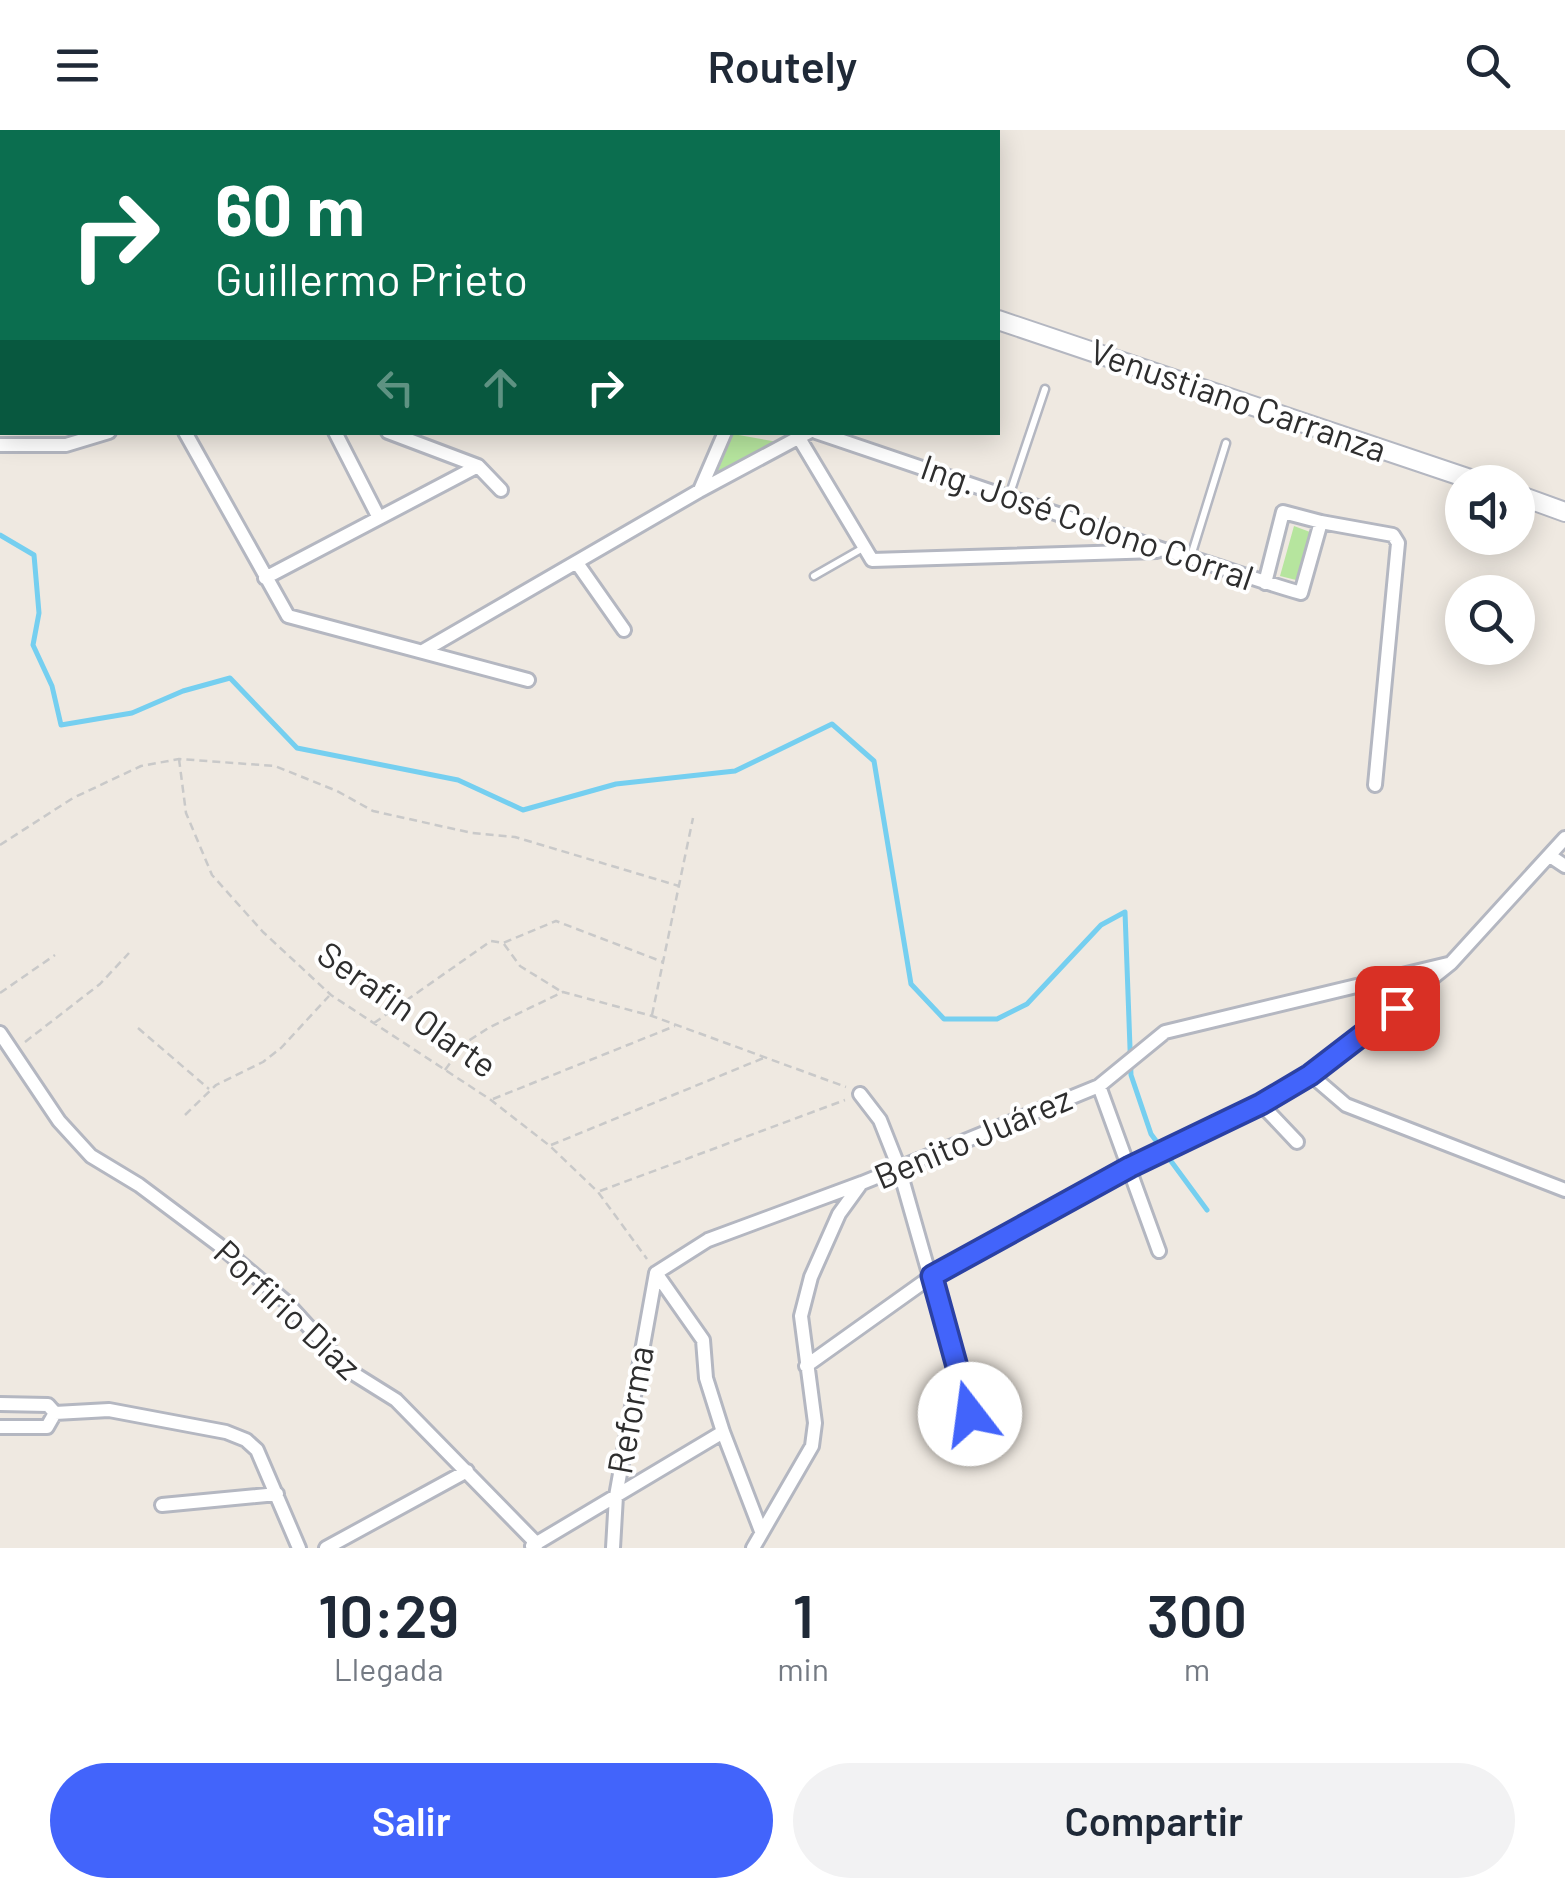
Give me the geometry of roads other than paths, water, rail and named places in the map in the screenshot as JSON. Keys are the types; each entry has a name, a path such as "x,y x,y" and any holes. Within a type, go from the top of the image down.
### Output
{"main road":[{"name":"Venustiano Carranza","path":"1000,321 1445,471"},
{"path":"1535,502 1565,512"}],"street":[{"path":"0,445 66,445 99,435"},
{"path":"187,435 288,616 528,680"},
{"path":"337,435 379,518"},
{"path":"396,435 478,466 501,490"},
{"path":"699,491 724,435"},
{"path":"423,651 699,491 813,435"},
{"path":"815,435 872,560 1164,550"},
{"name":"Ing. José Colono Corral","path":"818,435 1301,593 1321,522"},
{"path":"265,578 478,466"},
{"path":"1265,582 1283,512 1393,535 1398,543 1375,785"},
{"path":"577,563 624,630"},
{"path":"806,1366 932,1276 1130,1167 1261,1104 1310,1075 1451,963 1565,838"},
{"path":"1550,856 1565,866"},
{"name":"Benito Juárez","path":"757,1539 812,1446 815,1422 801,1316 811,1276 839,1214 862,1184 1099,1086 1165,1032 1451,963"},
{"name":"Porfirio Diaz","path":"0,1033 58,1122 91,1156 139,1185 286,1302 348,1370 396,1400 467,1471 533,1546"},
{"path":"1310,1075 1346,1105 1565,1190"},
{"path":"1099,1086 1160,1251"},
{"path":"860,1094 880,1120 899,1168 970,1414"},
{"path":"1261,1104 1297,1142"},
{"path":"740,1548 757,1539 706,1378 704,1340 656,1273 708,1240 862,1184"},
{"name":"Reforma","path":"613,1548 616,1496 656,1273"},
{"path":"0,1404 48,1405 55,1414"},
{"path":"55,1414 109,1410 226,1432 246,1440 257,1450 300,1548"},
{"path":"0,1427 47,1426 55,1414"},
{"path":"533,1546 723,1432"},
{"path":"326,1548 467,1471"},
{"path":"162,1505 277,1494"}],"lane":[{"path":"1009,496 1045,389"},
{"path":"1190,557 1226,442"},
{"path":"814,576 864,548"}],"waterway":[{"path":"0,535 34,555 39,613 33,645 52,686 61,725 132,713 183,691 230,678 297,748 458,780 523,810 616,784 735,771 832,724 874,761 911,984 944,1019 997,1019 1027,1004 1101,925 1125,912 1131,1075 1151,1134 1207,1210"}]}
